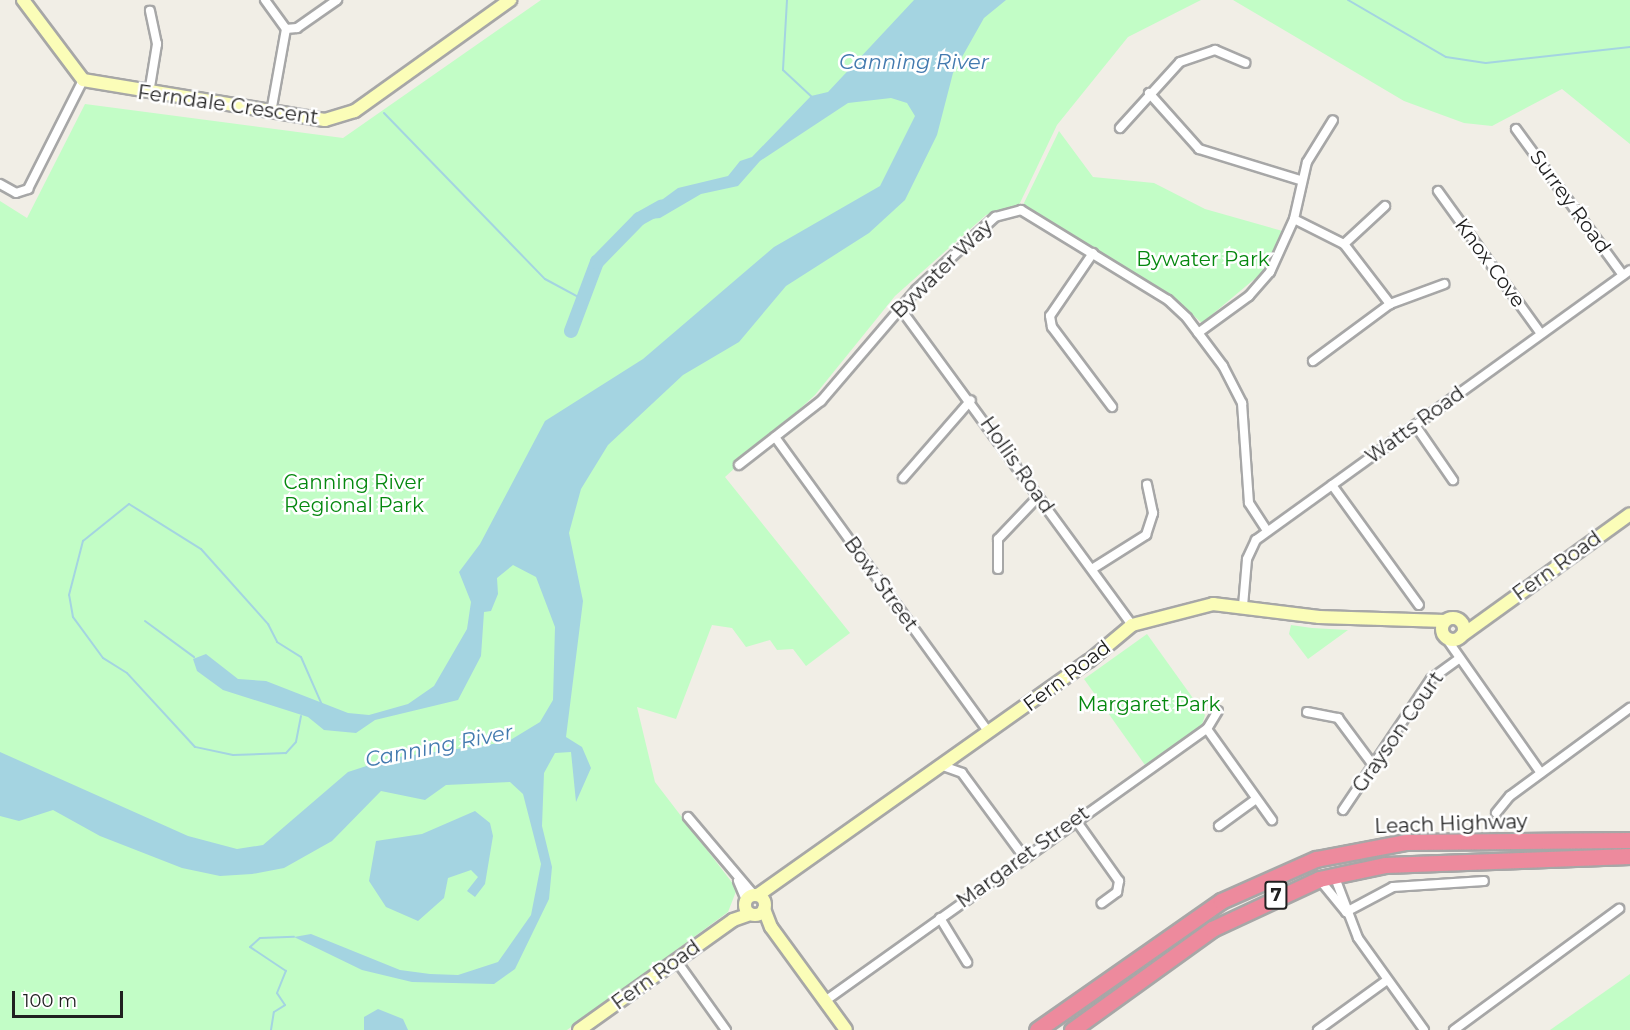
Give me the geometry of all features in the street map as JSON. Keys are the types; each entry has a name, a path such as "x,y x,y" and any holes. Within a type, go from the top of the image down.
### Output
{"highway":[{"name":"Leach Highway","path":"1037,1030 1204,912 1250,886 1316,859 1382,845 1630,840"},
{"name":"Leach Highway","path":"1072,1030 1212,929 1326,877 1395,864 1597,860 1630,856"},
{"path":"1597,860 1630,863"},
{"path":"1250,886 1316,868 1326,877"}],"street":[{"path":"0,184 20,192 32,184 82,80 23,0"},
{"path":"264,0 286,28 271,112"},
{"path":"286,28 297,28 337,0"},
{"name":"Ferndale Crescent","path":"82,80 149,93 325,120 347,116 510,0"},
{"path":"149,93 157,44 150,11"},
{"path":"1120,128 1164,74 1197,53 1215,50 1245,63"},
{"path":"1149,93 1199,149 1300,180"},
{"path":"1198,333 1249,296 1270,272 1294,219 1300,180 1333,120"},
{"name":"Surrey Road","path":"1516,129 1627,273"},
{"name":"Knox Cove","path":"1438,191 1542,334"},
{"path":"1344,244 1385,206"},
{"name":"Bywater Way","path":"739,465 820,401 900,308 1006,211 1031,213 1168,300 1198,333 1242,403 1249,503 1267,531"},
{"path":"1294,219 1344,244 1390,304"},
{"path":"1093,253 1050,316 1112,407"},
{"name":"Watts Road","path":"1243,606 1249,550 1267,531 1627,273"},
{"path":"1313,361 1390,304 1444,284"},
{"name":"Hollis Road","path":"900,308 971,400 1132,625"},
{"path":"903,478 971,400"},
{"path":"1415,425 1453,480"},
{"name":"Bow Street","path":"776,437 987,730"},
{"path":"1092,569 1146,535 1153,513 1147,485"},
{"path":"1332,485 1419,605"},
{"path":"998,569 998,539 1039,496"},
{"name":"Fern Road","path":"1400,620 1452,637 1630,514"},
{"name":"Fern Road","path":"579,1030 594,1026 676,960 755,905 780,884 949,767 987,730 1089,662 1132,625 1189,607 1243,606 1319,617 1400,620 1451,620 1484,616"},
{"path":"1451,620 1464,627 1452,637"},
{"path":"1451,620 1457,660 1540,773"},
{"name":"Grayson Court","path":"1343,810 1431,679 1457,660"},
{"path":"1496,813 1540,773 1630,708"},
{"name":"Margaret Street","path":"825,1001 1075,819 1207,729 1218,711"},
{"path":"1307,712 1338,718 1373,765"},
{"path":"1207,729 1272,820"},
{"path":"949,767 1024,857"},
{"path":"1218,826 1256,799"},
{"path":"688,816 846,1030"},
{"path":"1075,819 1119,881 1117,892 1102,903"},
{"path":"1326,877 1387,980 1424,1030"},
{"path":"1326,877 1346,912"},
{"path":"1346,912 1393,887 1484,881"},
{"path":"1454,1030 1619,909"},
{"path":"940,918 967,962"},
{"path":"676,960 726,1030"},
{"path":"1318,1030 1387,980"}],"green space":[{"name":"Canning River Regional Park","path":"541,0 1201,0 1128,37 1057,125 1019,205 986,215 895,296 815,395 725,477 850,633 806,666 793,649 777,650 770,640 746,647 732,628 712,625 676,719 637,707 655,782 737,889 728,912 567,1030 0,1030 0,201 27,218 85,104 343,138"},
{"path":"1233,0 1630,0 1630,144 1562,89 1492,126 1464,123 1404,101"},
{"name":"Bywater Park","path":"1059,131 1093,177 1154,183 1205,209 1286,232 1264,271 1202,323 1170,295 1023,205"},
{"path":"1291,625 1348,630 1308,659 1289,634"},
{"name":"Margaret Park","path":"1147,634 1205,715 1202,725 1145,765 1084,679"},
{"path":"1630,974 1630,1030 1550,1030"}],"water":[{"name":"Canning River","path":"914,0 1006,0 984,18 953,73 937,135 905,200 869,233 786,286 739,342 683,375 608,445 581,489 569,533 583,601 566,737 582,747 591,768 576,802 571,752 555,753 544,773 542,826 552,867 549,899 515,969 494,984 412,982 362,970 294,937 311,934 400,970 430,974 458,975 498,962 531,915 541,864 523,794 510,782 446,785 425,800 381,791 332,841 284,868 252,874 220,876 182,868 100,836 53,810 19,821 0,816 0,752 188,836 237,849 263,845 348,772 391,758 507,742 540,722 553,700 555,627 536,577 513,565 497,578 498,594 491,611 484,612 481,656 458,700 375,720 356,733 324,730 308,717 223,690 197,671 193,659 206,654 238,679 266,681 348,713 369,715 408,704 434,686 467,629 471,602 459,572 480,544 545,421 643,359 774,247 880,186 915,116 907,103 891,98 848,103 760,161 738,186 701,194 660,218 650,219 648,210 678,188 728,176 740,161 752,157 811,96 828,92"},
{"path":"475,811 490,823 493,836 485,884 475,897 467,891 478,877 471,870 448,878 444,898 418,921 386,907 369,881 376,841 422,834"},
{"path":"378,1009 403,1019 408,1030 364,1030 364,1017"}],"waterway":[{"path":"787,0 783,70 813,98"},
{"path":"1348,0 1446,57 1486,63 1630,47"},
{"path":"384,113 545,279 584,300"},
{"path":"571,331 597,262 639,219 662,206"},
{"path":"301,716 296,742 286,753 233,755 195,747 127,673 103,658 73,617 69,595 83,541 129,504 201,549 268,624 277,642 301,657 323,707"},
{"path":"145,621 194,657"},
{"path":"271,1030 274,1012 285,1005 277,993 286,971 250,947 260,938 294,937"}]}
